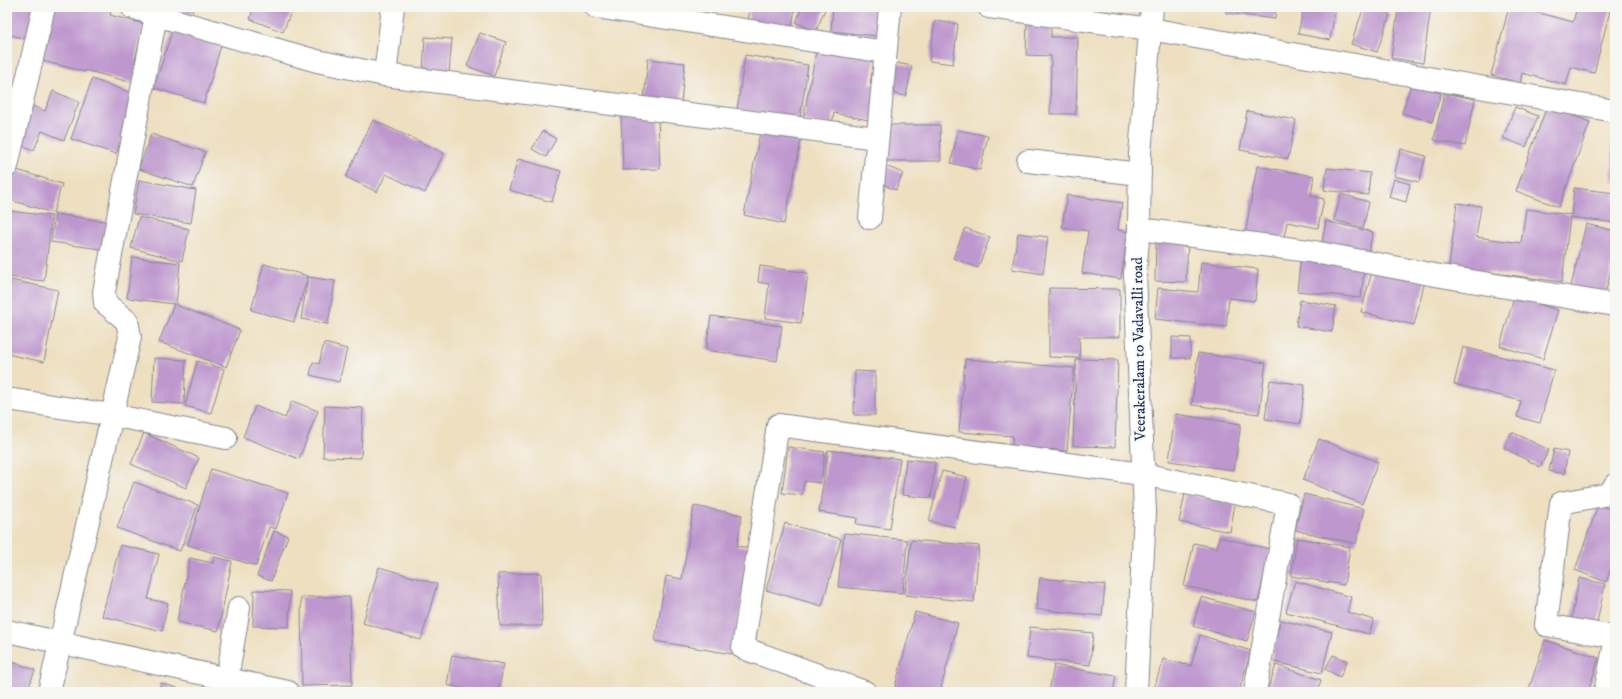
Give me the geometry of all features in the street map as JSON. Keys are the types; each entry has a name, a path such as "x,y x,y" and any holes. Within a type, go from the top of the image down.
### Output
{"street":[{"path":"7,166 44,7"},
{"path":"132,7 317,61 385,75 877,138"},
{"path":"385,75 393,7"},
{"path":"596,7 885,52"},
{"path":"870,218 890,7"},
{"path":"989,7 1150,29 1615,111"},
{"name":"Veerakeralam to Vadavalli road","path":"1136,692 1144,512 1135,273 1139,229 1140,174 1152,7"},
{"path":"49,692 130,338 127,321 105,303 104,292 156,15"},
{"path":"1028,161 1140,174"},
{"path":"1139,229 1309,251 1435,275 1615,305"},
{"path":"7,399 112,415 226,438"},
{"path":"865,692 743,648 778,425 1142,474 1288,504 1255,692"},
{"path":"1615,485 1609,494 1561,503 1546,625 1615,637"},
{"path":"227,679 239,608"},
{"path":"7,631 288,692"},
{"path":"1605,692 1615,644"}],"building":[{"path":"7,7 35,7 27,39 7,34"},
{"path":"54,7 112,7 110,15 144,24 135,60 139,62 133,83 85,70 85,72 39,60"},
{"path":"171,7 194,7 191,15"},
{"path":"254,7 293,7 283,32 250,19"},
{"path":"750,7 795,7 792,29 748,22"},
{"path":"802,7 826,7 816,31 796,23"},
{"path":"833,7 879,7 877,36 831,31"},
{"path":"1226,7 1276,7 1275,19 1226,13"},
{"path":"1281,7 1336,7 1330,40 1298,34 1303,11"},
{"path":"1364,7 1390,14 1377,52 1351,44"},
{"path":"1384,7 1431,7 1423,63 1391,58 1398,10"},
{"path":"1509,7 1517,7 1573,22 1577,7 1611,7 1594,73 1571,67 1566,85 1522,73 1520,83 1491,75"},
{"path":"935,21 958,24 953,64 929,61"},
{"path":"1027,22 1051,23 1051,37 1078,37 1076,114 1050,114 1051,56 1026,55"},
{"path":"174,25 223,39 204,103 154,88"},
{"path":"480,33 506,42 494,76 467,66"},
{"path":"425,37 452,39 449,73 423,71"},
{"path":"817,46 875,58 870,84 880,86 873,121 834,113 832,125 803,120"},
{"path":"745,55 808,65 800,119 737,110"},
{"path":"648,59 685,63 681,103 644,99"},
{"path":"891,62 912,66 906,96 885,92"},
{"path":"92,79 137,95 116,154 71,139"},
{"path":"1411,84 1441,93 1432,122 1402,113"},
{"path":"53,91 79,102 64,140 42,131 34,150 18,144 33,106 45,111"},
{"path":"1444,93 1475,99 1465,146 1434,140"},
{"path":"1547,106 1590,122 1559,207 1516,191"},
{"path":"1515,107 1538,116 1526,147 1503,138"},
{"path":"1247,111 1296,120 1288,159 1240,150"},
{"path":"658,116 660,169 623,170 621,117"},
{"path":"373,120 444,153 425,193 386,174 377,192 346,177"},
{"path":"883,125 940,125 941,161 883,161"},
{"path":"1612,126 1615,126 1615,182 1612,182"},
{"path":"761,127 802,136 784,224 744,215"},
{"path":"958,130 988,136 980,170 951,163"},
{"path":"543,131 556,139 546,157 532,149"},
{"path":"151,134 205,152 193,187 139,169"},
{"path":"1401,149 1426,156 1419,182 1394,176"},
{"path":"518,159 561,171 552,202 509,190"},
{"path":"883,165 903,173 896,190 876,182"},
{"path":"1257,166 1314,176 1311,196 1324,199 1318,228 1287,222 1283,242 1245,235"},
{"path":"1327,168 1370,173 1368,195 1324,190"},
{"path":"14,169 62,184 53,213 7,199"},
{"path":"1394,179 1410,184 1406,202 1389,197"},
{"path":"139,180 196,190 191,223 133,214"},
{"path":"1574,188 1615,193 1615,223 1570,217 1562,282 1449,267 1457,203 1481,206 1476,237 1521,243 1526,209 1571,215"},
{"path":"1341,194 1369,202 1363,228 1334,220"},
{"path":"1067,195 1122,203 1118,230 1128,232 1121,279 1082,273 1088,231 1062,227"},
{"path":"9,211 52,216 44,281 7,277 7,231"},
{"path":"55,214 111,222 107,250 51,242"},
{"path":"139,217 189,229 182,261 131,248"},
{"path":"1326,221 1373,232 1367,258 1321,247"},
{"path":"1586,224 1615,231 1615,253 1605,295 1571,286"},
{"path":"965,228 990,237 978,268 953,258"},
{"path":"1018,233 1048,237 1043,274 1012,269"},
{"path":"1156,241 1188,242 1186,282 1155,281"},
{"path":"1301,256 1365,263 1361,298 1297,291"},
{"path":"132,257 180,263 176,305 240,330 226,367 159,342 174,304 127,298"},
{"path":"1201,262 1258,269 1255,301 1229,298 1226,327 1155,319 1158,288 1198,292"},
{"path":"264,264 308,276 294,322 251,310"},
{"path":"1374,264 1426,277 1414,325 1361,312"},
{"path":"760,266 808,273 801,323 765,318 769,284 758,282"},
{"path":"308,277 335,281 328,324 301,319"},
{"path":"11,280 58,290 44,362 7,354 7,299"},
{"path":"1049,288 1120,289 1120,337 1079,337 1080,358 1049,357"},
{"path":"1514,297 1558,310 1543,359 1500,346"},
{"path":"1300,300 1336,306 1332,332 1296,326"},
{"path":"711,316 782,326 777,361 706,350"},
{"path":"1172,337 1191,338 1190,358 1172,358"},
{"path":"324,343 347,349 339,382 310,375 313,362 319,364"},
{"path":"1463,347 1554,370 1540,423 1517,417 1521,401 1454,384"},
{"path":"1198,353 1266,363 1259,414 1192,405"},
{"path":"154,358 186,360 184,404 152,402"},
{"path":"965,359 1074,368 1067,451 1012,446 1013,436 959,432"},
{"path":"1076,359 1118,360 1115,447 1073,446"},
{"path":"197,361 224,369 211,413 185,406"},
{"path":"855,371 875,372 875,415 854,415"},
{"path":"1270,380 1305,385 1300,424 1265,419"},
{"path":"292,401 318,411 299,459 243,437 255,406 285,418"},
{"path":"325,406 363,408 361,458 323,457"},
{"path":"1175,414 1241,424 1234,470 1169,461"},
{"path":"1512,432 1549,450 1540,467 1504,448"},
{"path":"144,433 199,458 186,488 131,464"},
{"path":"1319,439 1378,462 1362,504 1303,480"},
{"path":"788,447 825,452 821,483 804,481 802,495 782,493"},
{"path":"1554,449 1568,452 1564,474 1549,471"},
{"path":"828,450 900,459 890,529 856,524 857,518 819,512"},
{"path":"906,459 935,462 931,498 902,495"},
{"path":"211,469 288,493 276,529 269,527 256,566 188,545"},
{"path":"942,471 967,477 955,527 929,521"},
{"path":"134,482 198,505 180,551 117,528"},
{"path":"1185,494 1235,504 1230,532 1179,522"},
{"path":"1304,494 1364,509 1356,544 1295,530"},
{"path":"1598,505 1615,511 1615,557 1606,582 1575,570"},
{"path":"694,506 742,515 737,546 755,549 745,580 732,654 655,641 666,576 682,579"},
{"path":"785,523 841,539 822,606 766,590"},
{"path":"274,531 288,536 271,581 257,576"},
{"path":"844,533 907,540 903,593 838,587"},
{"path":"1219,537 1270,549 1258,602 1184,586 1194,543 1217,548"},
{"path":"1297,538 1350,547 1344,585 1291,576"},
{"path":"911,540 979,546 974,602 905,595"},
{"path":"120,545 159,554 148,599 168,603 162,631 102,616"},
{"path":"214,557 232,561 218,631 177,622 190,558 213,563"},
{"path":"379,567 437,584 421,640 363,623"},
{"path":"541,573 542,626 500,626 498,574"},
{"path":"1040,578 1105,585 1102,616 1036,609"},
{"path":"1579,578 1605,584 1596,627 1571,622"},
{"path":"1295,581 1351,597 1347,612 1374,620 1369,634 1286,612"},
{"path":"254,590 290,591 289,627 253,626"},
{"path":"301,597 350,597 352,685 302,686"},
{"path":"1201,597 1256,612 1247,641 1193,626"},
{"path":"915,612 958,623 940,692 913,692 895,687"},
{"path":"1280,620 1332,632 1322,673 1271,661"},
{"path":"1030,627 1093,633 1090,665 1027,658"},
{"path":"1200,635 1251,651 1239,692 1153,692 1163,659 1191,666"},
{"path":"1545,640 1599,658 1588,692 1528,692"},
{"path":"452,655 504,664 498,692 481,692 447,685"},
{"path":"1333,655 1347,661 1340,677 1325,669"},
{"path":"7,660 35,670 27,692 7,692"},
{"path":"1054,665 1116,676 1113,692 1049,692"},
{"path":"1276,665 1321,680 1317,692 1267,692"},
{"path":"161,683 189,692 158,692"}]}
